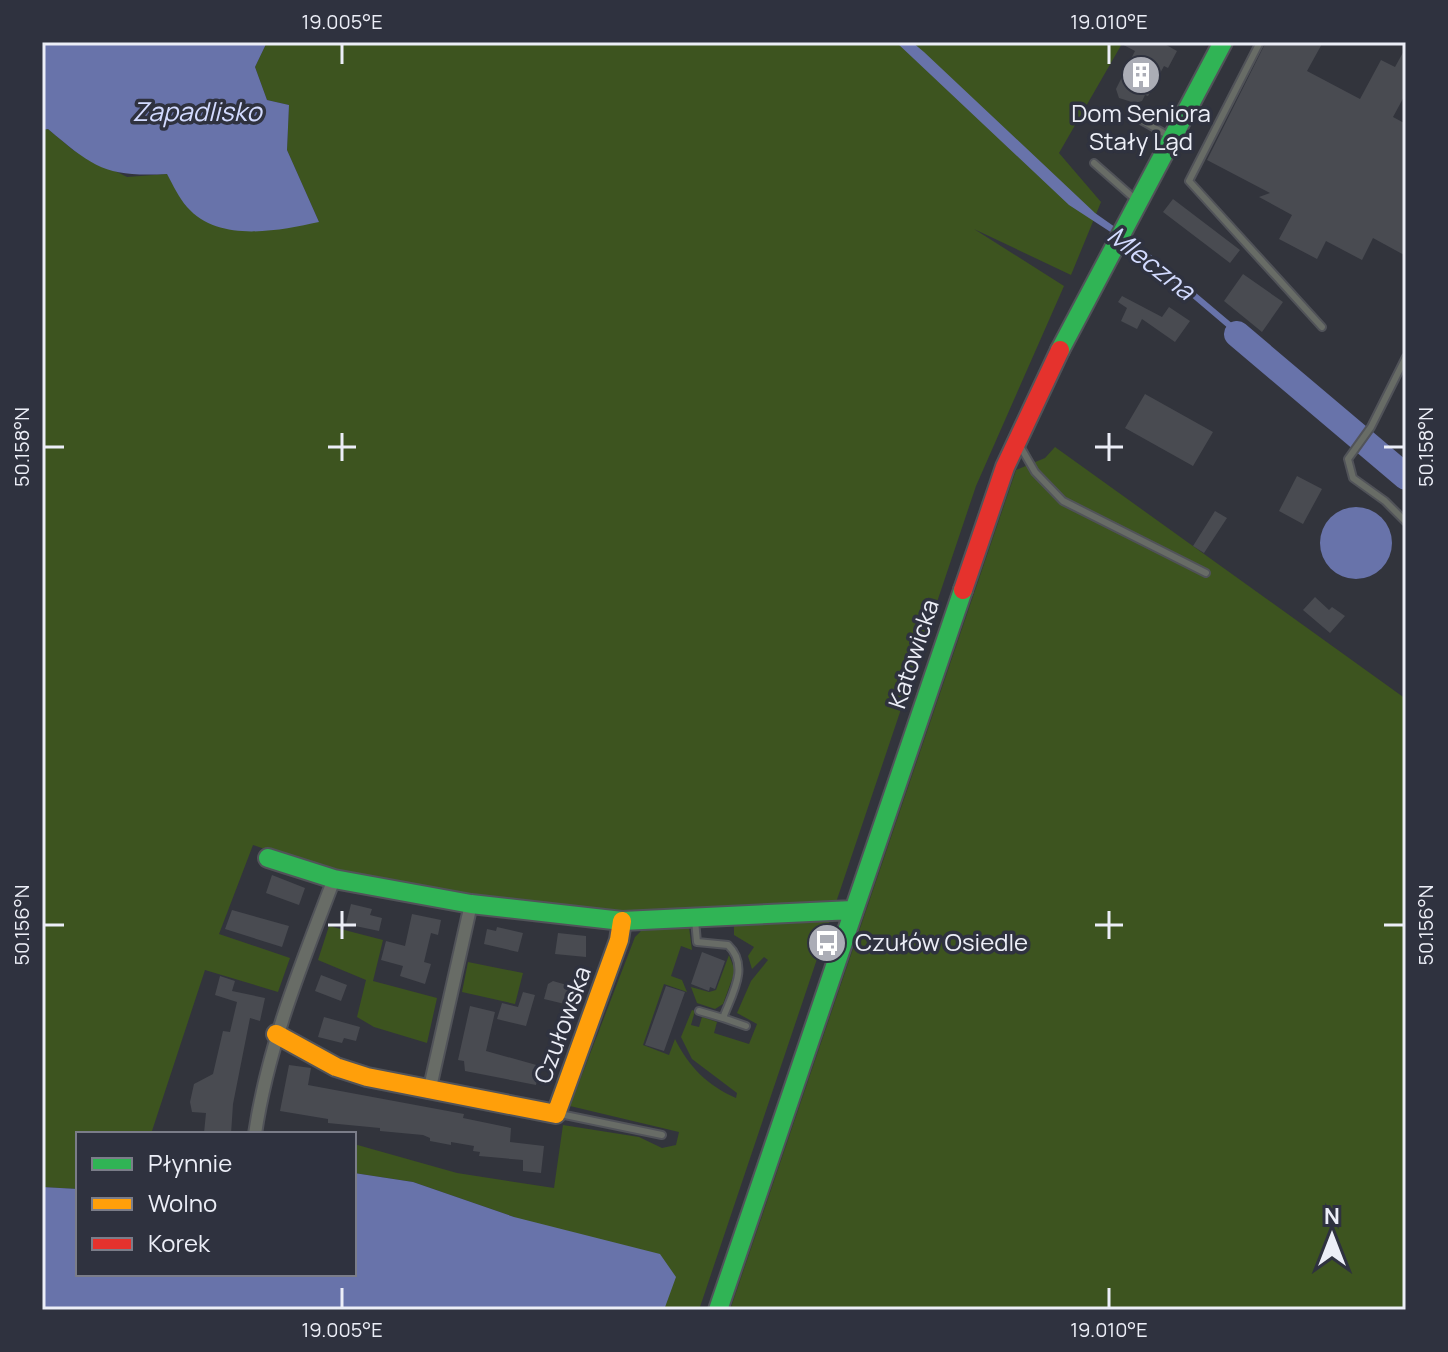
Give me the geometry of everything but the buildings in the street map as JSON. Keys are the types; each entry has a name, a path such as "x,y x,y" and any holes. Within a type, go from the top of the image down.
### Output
{"main road":[{"name":"Katowicka","path":"718,1310 962,583 1016,440 1223,42"},
{"path":"268,858 334,879 471,904 622,921 853,910"},
{"name":"Czułowska","path":"276,1034 336,1067 429,1092 556,1114 619,940 622,921"}],"street":[{"path":"255,1132 261,1090 276,1034 334,879"},
{"path":"429,1092 471,904"}],"lane":[{"path":"1260,42 1189,181 1322,327"},
{"path":"1139,119 1173,137"},
{"path":"1094,163 1120,189 1134,210"},
{"path":"1406,357 1371,427 1348,459 1353,478 1385,501 1406,522"},
{"path":"1016,440 1035,472 1063,501 1206,573"},
{"path":"695,917 697,942 728,945 740,964 723,1018"},
{"path":"699,1011 746,1026"},
{"path":"556,1114 662,1135"}],"green space":[{"path":"267,42 1123,42 1059,153 1101,202 1071,275 974,229 1064,286 976,486 699,1310 664,1310 514,1217 413,1182 356,1173 356,1145 457,1173 554,1188 563,1125 639,1137 662,1148 676,1145 679,1132 570,1106 635,937 641,931 689,927 692,950 681,946 671,976 682,980 687,992 664,984 643,1045 669,1055 675,1039 700,1074 736,1098 737,1093 692,1059 681,1037 692,1010 695,1011 691,1025 699,1027 702,1017 717,1022 714,1033 749,1044 757,1024 737,1013 751,981 768,960 764,957 752,969 748,956 754,947 734,935 734,925 737,924 553,907 431,891 312,864 253,845 219,934 290,958 278,992 205,970 152,1132 76,1132 76,1189 42,1187 42,130 48,129 73,150 127,177 167,174 186,206 319,222 287,150 289,105 267,100 255,67"},
{"path":"1055,447 1406,699 1406,1310 730,1310 1016,470 1045,458"},
{"path":"329,926 383,940 373,981 437,998 427,1043 374,1027 357,1017 366,980 318,960"},
{"path":"729,955 735,971 723,1004 715,1009 697,1003 691,987 709,992 716,990"},
{"path":"468,962 523,973 515,1004 462,992"}],"water":[{"name":"Zapadlisko","path":"42,42 267,42 255,67 267,100 289,105 287,150 319,222 267,231 215,226 187,207 167,174 115,171 77,153 48,129 42,130"},
{"path":"896,42 912,42 924,52 1095,213 1132,239 1266,352 1262,357 1129,244 1069,205"},
{"path":"1356,507 1376,513 1386,523 1392,543 1386,563 1376,573 1356,579 1336,573 1326,563 1320,543 1326,523 1336,513"},
{"path":"356,1173 413,1182 514,1217 660,1254 676,1277 664,1310 42,1310 42,1187 76,1189 76,1276 356,1276"}],"waterway":[{"name":"Mleczna","path":"1237,334 1406,477"}],"traffic: fast":[{"path":"1060,350 1223,42"},
{"path":"718,1310 963,590"},
{"path":"268,858 334,879 471,904 622,921 853,910"}],"traffic: slow":[{"path":"276,1034 336,1067 367,1077 556,1114 619,940 622,921"}],"traffic: jam":[{"path":"963,590 1005,467 1060,350"}],"place":[{"name":"Dom Seniora Stały Ląd","path":"1141,75"},
{"name":"Czułów Osiedle","path":"827,943"}]}
